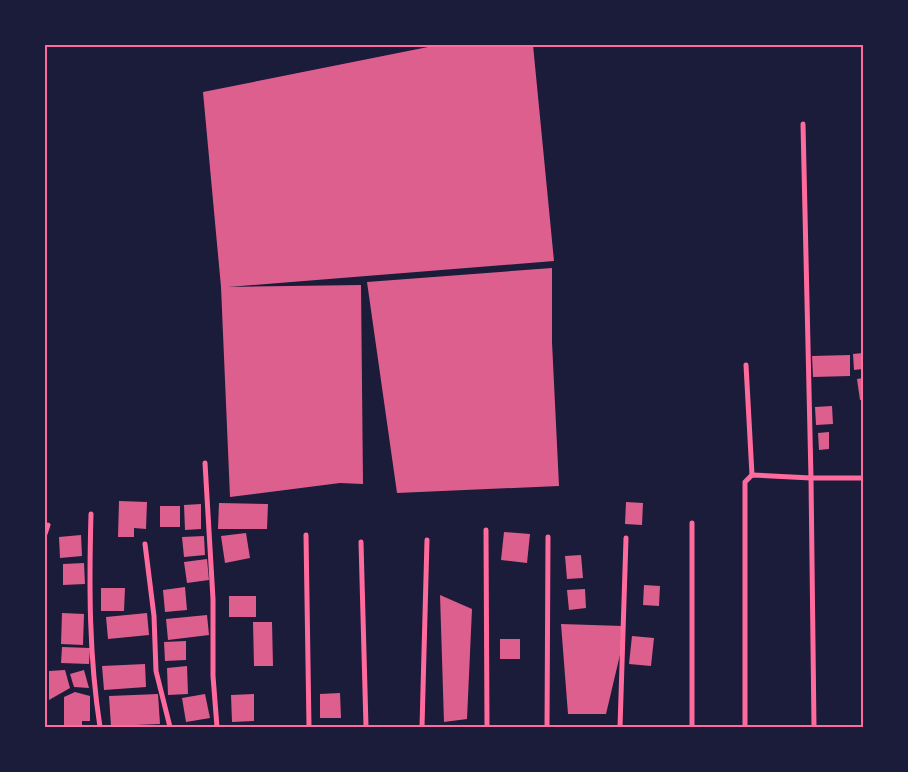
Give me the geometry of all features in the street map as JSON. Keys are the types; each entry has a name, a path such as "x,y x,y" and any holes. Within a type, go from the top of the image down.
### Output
{"street":[{"path":"803,124 811,478 814,727"},
{"path":"746,365 752,475"},
{"path":"205,463 213,599 213,676 217,727"},
{"path":"745,727 745,482 752,475 863,478"},
{"path":"91,514 88,597 92,672 100,727"},
{"path":"692,523 692,727"},
{"path":"45,534 48,525"},
{"path":"486,530 487,727"},
{"path":"306,536 309,727"},
{"path":"547,727 548,537"},
{"path":"620,727 626,538"},
{"path":"422,727 427,540"},
{"path":"361,542 366,727"},
{"path":"146,544 154,616 156,670 170,727"}],"building":[{"path":"438,45 533,45 554,261 228,287 361,285 363,484 340,483 230,497 221,287 203,92"},
{"path":"552,268 552,342 559,486 397,493 367,282"},
{"path":"863,353 863,369 854,370 853,354"},
{"path":"850,355 850,376 813,377 812,356"},
{"path":"863,378 863,400 860,400 857,379"},
{"path":"832,406 833,424 816,425 815,407"},
{"path":"829,432 829,449 819,450 818,433"},
{"path":"119,501 147,502 146,529 134,528 134,537 118,537"},
{"path":"626,502 643,503 642,525 625,524"},
{"path":"219,503 268,504 267,529 218,529"},
{"path":"201,504 201,529 185,530 184,505"},
{"path":"160,506 180,506 180,527 160,527"},
{"path":"504,532 530,534 527,563 501,560"},
{"path":"246,533 250,558 225,563 221,536"},
{"path":"81,535 82,556 60,558 59,537"},
{"path":"204,536 205,555 184,557 182,537"},
{"path":"581,555 583,578 567,579 565,556"},
{"path":"207,559 209,580 187,583 184,562"},
{"path":"84,563 85,584 63,585 63,564"},
{"path":"644,585 660,586 659,606 643,605"},
{"path":"185,587 187,610 165,612 163,590"},
{"path":"101,588 125,588 124,611 101,611"},
{"path":"585,589 586,608 569,610 567,590"},
{"path":"440,595 472,609 467,719 444,722"},
{"path":"229,596 256,596 256,617 229,617"},
{"path":"62,613 84,614 83,645 61,644"},
{"path":"147,613 149,635 108,639 106,617"},
{"path":"207,615 209,635 168,640 166,619"},
{"path":"253,622 272,622 273,666 254,666"},
{"path":"561,624 623,626 623,642 606,714 568,714"},
{"path":"632,636 654,638 651,666 629,664"},
{"path":"500,639 520,639 520,659 500,659"},
{"path":"186,641 186,660 165,661 164,642"},
{"path":"62,647 90,648 89,664 61,663"},
{"path":"145,664 146,687 104,690 102,666"},
{"path":"187,666 188,694 168,695 167,668"},
{"path":"65,670 70,688 49,700 49,671"},
{"path":"84,670 89,688 74,687 70,674"},
{"path":"75,692 90,696 90,721 82,721 82,727 64,727 64,697"},
{"path":"340,693 341,718 320,718 320,694"},
{"path":"158,694 160,724 111,726 109,696"},
{"path":"205,694 210,718 186,722 182,698"},
{"path":"254,694 254,721 232,722 231,695"}]}
